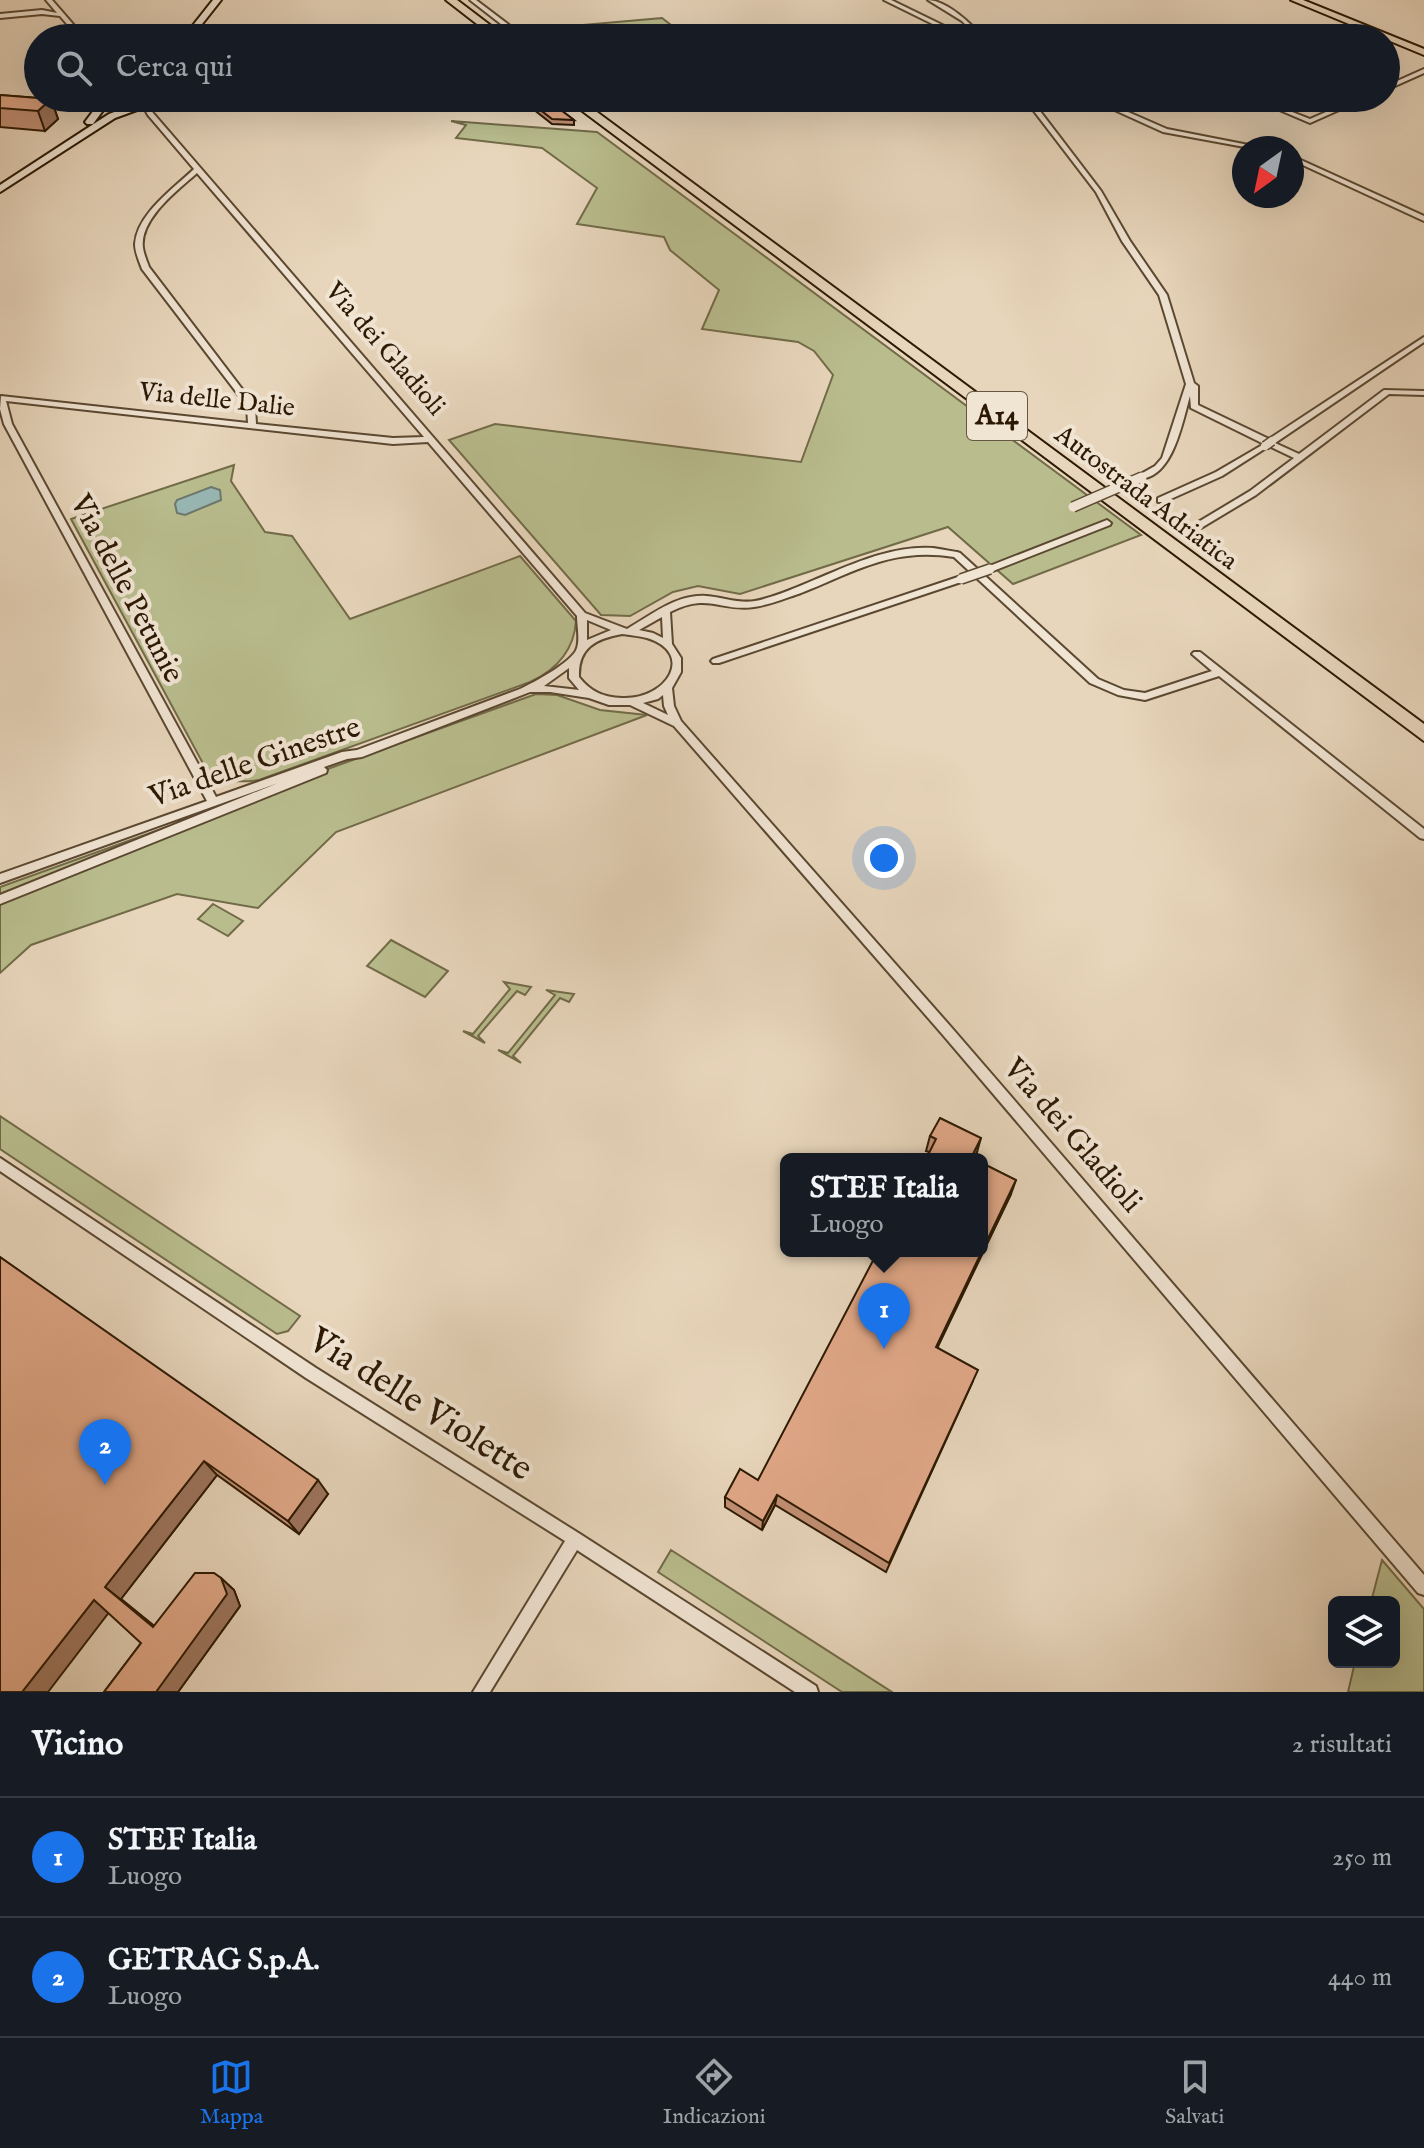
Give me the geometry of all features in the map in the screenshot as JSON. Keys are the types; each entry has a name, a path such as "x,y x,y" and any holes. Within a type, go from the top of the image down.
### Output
{"highway":[{"path":"440,0 472,24"},
{"path":"451,0 483,24"},
{"name":"Autostrada Adriatica","path":"590,112 1424,734"},
{"name":"Autostrada Adriatica","path":"602,112 1424,718"}],"main road":[{"path":"198,24 217,0"},
{"path":"211,24 223,0"},
{"path":"1295,0 1358,24"},
{"path":"1305,0 1363,24"},
{"path":"1400,39 1424,49"},
{"path":"1400,40 1424,49"},
{"path":"0,182 93,120 99,112"},
{"path":"0,189 112,116 123,112"}],"street":[{"path":"49,0 70,24"},
{"path":"473,0 505,24"},
{"path":"887,0 937,24"},
{"path":"931,0 968,24"},
{"path":"0,16 28,12 62,15"},
{"path":"1400,82 1424,71"},
{"path":"134,112 150,114"},
{"path":"1038,112 1099,192 1126,241 1163,295 1190,384 1194,386 1194,406 1298,457"},
{"path":"1122,112 1165,131 1232,143"},
{"path":"1288,112 1310,121 1331,112"},
{"name":"Via dei Gladioli","path":"150,114 582,615 626,631 655,635 668,643 679,661 678,672 667,688 669,706 677,723 958,1043 1424,1587"},
{"path":"1304,164 1424,219"},
{"path":"198,169 157,209 144,227 138,246 145,267 251,406 252,426"},
{"path":"1161,500 1219,474 1424,339"},
{"path":"1073,507 1158,468 1166,458 1190,384"},
{"path":"1193,529 1253,493 1387,392 1424,393"},
{"name":"Via delle Dalie","path":"0,398 393,441 430,439"},
{"name":"Via delle Petunie","path":"0,398 8,424 213,802"},
{"path":"716,661 990,569 1107,523"},
{"path":"592,696 574,678 574,659 592,639 626,631 666,613 682,602 702,599 755,605 909,550 939,550 957,555 1094,681 1122,693 1145,697 1218,673"},
{"path":"666,613 668,643"},
{"path":"582,615 582,647"},
{"path":"1197,654 1424,835"},
{"name":"Via delle Ginestre","path":"0,879 346,755 358,754 524,691 544,682 574,659"},
{"path":"633,703 651,698 667,688"},
{"name":"Via delle Ginestre","path":"524,691 550,689 592,696"},
{"name":"Via dei Gladioli","path":"592,696 633,703 677,723"},
{"path":"0,900 282,788 358,754"},
{"name":"Via delle Violette","path":"0,1164 311,1373 810,1692"},
{"path":"481,1692 575,1539"}],"green space":[{"path":"662,18 670,24 594,24"},
{"path":"451,121 597,132 1141,535 1013,584 948,527 740,594 698,586 673,592 630,616 601,615 449,440 495,424 801,462 833,375 814,351 798,342 702,329 719,290 670,250 664,237 577,224 597,188 542,148 456,138 466,125"},
{"path":"234,465 231,481 265,532 292,536 350,619 520,556 576,621 572,642 548,672 530,682 259,780 218,777 206,769 71,519"},
{"path":"536,694 557,695 600,710 647,715 336,832 258,908 177,894 31,945 0,973 0,887"},
{"path":"213,904 243,921 228,936 198,919"},
{"path":"391,940 448,971 425,997 367,966"},
{"path":"504,982 531,987 525,995 517,991 478,1036 485,1043 463,1031 473,1034 510,989"},
{"path":"546,990 574,994 569,1002 560,998 513,1056 521,1063 498,1050 508,1053 555,995"},
{"path":"0,1116 300,1316 288,1331 277,1334 0,1149"},
{"path":"671,1550 892,1692 842,1692 658,1572"},
{"path":"1382,1560 1424,1609 1424,1692 1348,1692 1354,1668 1400,1668 1400,1596 1373,1596"}],"water":[{"path":"211,487 220,490 221,500 185,515 177,513 177,500"}],"building":[{"path":"0,95 24,97 24,110 0,108"},
{"path":"543,112 563,112 574,120 552,119"},
{"path":"940,1118 981,1138 974,1153 929,1153 936,1139 930,1136"},
{"path":"988,1166 1016,1180 988,1238"},
{"path":"0,1257 318,1480 288,1521 204,1461 105,1587 153,1627 195,1573 214,1573 221,1578 227,1594 156,1692 104,1692 141,1643 94,1600 22,1692 0,1692"},
{"path":"875,1257 979,1257 936,1347 978,1370 889,1563 777,1495 763,1521 725,1497 740,1469 758,1480"}],"place":[{"name":"STEF Italia","path":"884,1349"},
{"name":"GETRAG S.p.A.","path":"105,1485"}]}
